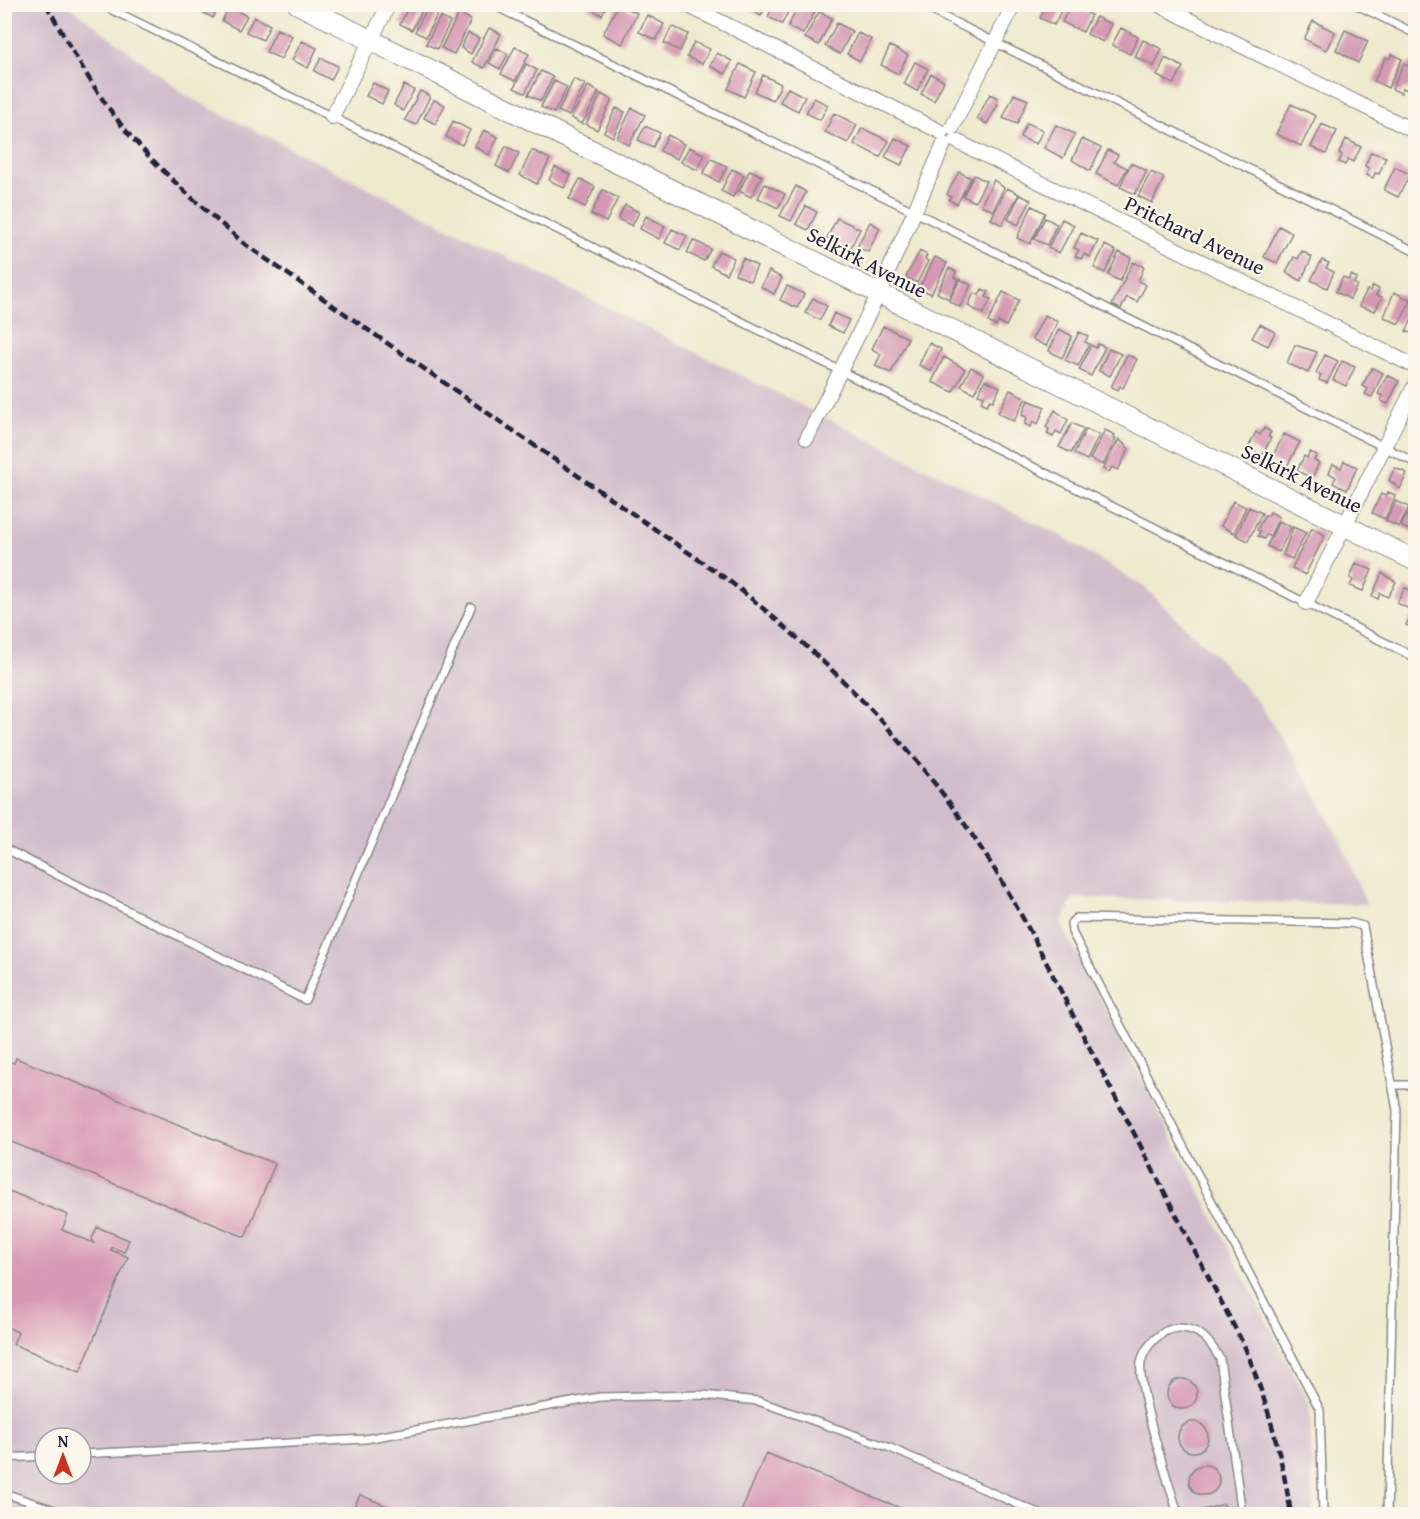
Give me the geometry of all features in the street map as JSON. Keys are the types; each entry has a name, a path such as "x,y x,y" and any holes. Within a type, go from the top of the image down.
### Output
{"street":[{"name":"Selkirk Avenue","path":"298,4 878,295 1416,561"},
{"path":"332,117 389,4"},
{"name":"Pritchard Avenue","path":"685,4 1416,367"},
{"path":"807,438 878,295 948,136 1014,4"},
{"path":"1157,4 1416,132"},
{"path":"1306,603 1416,383"}],"lane":[{"path":"100,4 332,117 1416,658"},
{"path":"491,4 915,212 1416,463"},
{"path":"918,4 1416,252"},
{"path":"1355,4 1416,34"},
{"path":"4,848 305,1000 471,607"},
{"path":"1323,1515 1320,1410 1077,940 1071,927 1073,920 1083,917 1360,924 1364,930 1394,1085 1397,1148 1387,1515"},
{"path":"1394,1085 1416,1085"},
{"path":"1178,1515 1143,1388 1141,1363 1149,1345 1160,1335 1177,1328 1193,1330 1208,1339 1220,1359 1242,1515"},
{"path":"93,1453 365,1439 600,1397 703,1395 758,1401 888,1447 1040,1515"},
{"path":"4,1458 33,1457"},
{"path":"4,1492 66,1515"}],"shaded area":[{"path":"67,4 188,97 1063,537 1144,587 1218,658 1259,703 1309,783 1341,842 1366,904 1074,898 1061,923 1310,1405 1313,1514 5,1514 4,5"}],"building":[{"path":"201,4 220,4 213,18 198,10"},
{"path":"410,4 425,4 412,30 400,24"},
{"path":"429,4 441,6 426,37 415,32"},
{"path":"588,4 607,4 602,15 586,7"},
{"path":"750,4 767,4 761,16 748,9"},
{"path":"774,4 792,4 782,24 768,17"},
{"path":"799,4 819,4 803,34 788,27"},
{"path":"1047,4 1064,4 1054,25 1040,18"},
{"path":"1071,4 1091,15 1083,32 1062,22"},
{"path":"618,5 637,13 622,44 603,34"},
{"path":"229,7 247,16 239,30 222,21"},
{"path":"819,12 832,18 819,45 805,38"},
{"path":"459,13 471,20 454,54 441,48"},
{"path":"647,15 664,24 656,40 639,32"},
{"path":"254,17 270,25 263,40 246,32"},
{"path":"440,17 450,22 437,49 426,44"},
{"path":"1096,17 1111,24 1103,42 1087,34"},
{"path":"1313,21 1335,32 1326,50 1304,39"},
{"path":"837,23 852,31 840,54 825,46"},
{"path":"672,26 688,34 680,51 664,43"},
{"path":"489,28 501,34 484,68 472,62"},
{"path":"1121,28 1138,37 1130,54 1112,45"},
{"path":"277,29 292,36 281,59 266,52"},
{"path":"1345,30 1368,41 1358,63 1336,50"},
{"path":"468,33 479,38 471,54 461,48"},
{"path":"858,33 871,39 860,61 847,54"},
{"path":"1143,40 1162,49 1154,66 1135,57"},
{"path":"302,41 317,48 308,68 292,60"},
{"path":"694,42 710,49 702,64 687,57"},
{"path":"890,46 908,55 898,74 881,65"},
{"path":"515,47 529,54 515,81 501,74"},
{"path":"497,48 508,54 500,69 489,63"},
{"path":"717,53 732,61 725,74 710,66"},
{"path":"1392,54 1402,59 1388,88 1374,81 1386,57 1389,59"},
{"path":"321,58 338,66 331,80 314,71"},
{"path":"1165,58 1183,67 1174,84 1157,76"},
{"path":"915,62 928,69 917,91 904,84"},
{"path":"1410,62 1416,64 1416,72 1407,90 1403,88 1401,93 1392,89 1404,64 1408,66"},
{"path":"526,64 537,70 525,93 514,88"},
{"path":"740,64 756,72 744,97 728,89"},
{"path":"541,71 553,77 541,101 528,95"},
{"path":"931,74 944,81 934,101 921,94"},
{"path":"763,75 781,84 773,100 755,92"},
{"path":"574,79 585,84 569,116 558,111"},
{"path":"554,81 567,87 554,113 541,107"},
{"path":"373,83 388,91 382,104 366,96"},
{"path":"404,85 414,90 403,111 394,105"},
{"path":"588,86 599,92 582,124 571,118"},
{"path":"788,88 805,97 798,111 780,102"},
{"path":"420,91 430,96 416,125 405,120"},
{"path":"601,94 612,100 597,130 586,124"},
{"path":"990,94 998,98 996,103 998,104 987,124 977,119"},
{"path":"1014,94 1028,100 1017,124 1003,118"},
{"path":"814,98 828,105 820,120 806,113"},
{"path":"434,100 445,105 435,124 424,118"},
{"path":"1291,104 1316,116 1301,146 1276,134"},
{"path":"616,108 625,112 613,137 604,132"},
{"path":"632,108 645,115 629,145 617,138"},
{"path":"834,113 857,125 848,143 825,132"},
{"path":"453,121 470,130 462,145 446,137"},
{"path":"1027,123 1043,130 1036,144 1020,137"},
{"path":"1322,124 1337,131 1326,154 1311,147"},
{"path":"1056,125 1075,134 1063,158 1044,148"},
{"path":"645,126 660,133 653,147 638,140"},
{"path":"862,128 889,141 880,157 854,144"},
{"path":"484,130 498,137 489,155 475,147"},
{"path":"668,135 684,144 677,159 660,151"},
{"path":"895,138 911,146 901,165 885,157"},
{"path":"1082,139 1101,148 1090,171 1072,160"},
{"path":"1346,139 1361,147 1353,162 1348,159 1345,165 1339,162 1342,155 1339,153"},
{"path":"506,146 519,153 509,173 496,166"},
{"path":"689,147 705,155 697,170 681,162"},
{"path":"532,150 550,159 537,184 520,175"},
{"path":"1108,150 1118,155 1114,162 1127,168 1118,185 1096,174"},
{"path":"1371,152 1386,157 1379,174 1375,173 1373,178 1366,175 1369,168 1365,166"},
{"path":"711,159 727,166 719,182 703,174"},
{"path":"1131,163 1147,171 1135,194 1120,187"},
{"path":"555,167 571,175 564,188 549,180"},
{"path":"1395,167 1410,174 1398,197 1384,190"},
{"path":"732,169 744,175 733,197 721,191"},
{"path":"750,170 762,176 751,197 739,191"},
{"path":"959,172 971,178 957,204 949,200 951,197 947,194"},
{"path":"1151,172 1164,178 1152,203 1138,196"},
{"path":"974,175 986,181 975,202 963,196"},
{"path":"580,179 595,187 585,207 569,199"},
{"path":"994,180 1004,188 993,211 981,205"},
{"path":"765,184 785,194 778,208 758,198"},
{"path":"796,186 806,192 791,221 780,216"},
{"path":"1007,188 1019,194 1002,225 991,219"},
{"path":"603,190 618,198 606,222 591,214"},
{"path":"1020,195 1031,200 1018,225 1008,219"},
{"path":"625,205 639,212 632,226 618,219"},
{"path":"806,206 817,212 808,230 796,224"},
{"path":"1032,206 1045,213 1030,244 1017,238"},
{"path":"646,216 665,226 659,239 640,229"},
{"path":"837,218 860,229 850,249 827,238"},
{"path":"1045,218 1057,224 1047,245 1034,239"},
{"path":"1062,219 1074,225 1059,253 1048,248"},
{"path":"870,222 880,228 868,252 857,247"},
{"path":"1279,226 1292,233 1277,263 1264,257"},
{"path":"672,229 687,236 680,250 665,243"},
{"path":"1081,233 1098,241 1090,257 1084,254 1081,259 1075,256 1079,250 1074,248"},
{"path":"693,240 711,249 704,261 687,253"},
{"path":"1105,245 1116,251 1105,273 1094,268"},
{"path":"719,251 734,258 726,274 711,266"},
{"path":"920,251 927,255 925,259 928,261 917,283 906,277"},
{"path":"1302,251 1312,257 1301,281 1286,272 1294,257 1298,259"},
{"path":"1119,252 1131,258 1120,281 1108,275"},
{"path":"935,257 947,263 931,294 919,288"},
{"path":"743,258 757,266 750,281 735,274"},
{"path":"1322,260 1329,263 1326,268 1334,272 1327,288 1311,280"},
{"path":"1133,262 1144,267 1138,281 1146,285 1137,302 1127,297 1121,309 1112,305"},
{"path":"949,268 956,272 954,277 958,279 949,299 937,293"},
{"path":"769,271 782,278 774,294 761,287"},
{"path":"1351,275 1357,278 1354,283 1357,285 1350,299 1336,292 1343,277 1348,280"},
{"path":"960,279 971,285 960,307 949,301"},
{"path":"787,286 804,294 797,308 780,300"},
{"path":"1373,286 1379,289 1376,295 1382,297 1375,311 1359,306 1367,290 1370,291"},
{"path":"982,289 989,292 986,297 991,299 983,314 968,306 974,293 979,295"},
{"path":"1003,292 1019,300 1006,326 998,322 996,326 988,322"},
{"path":"1394,292 1411,300 1399,324 1384,317"},
{"path":"813,298 827,306 820,320 805,313"},
{"path":"1416,312 1416,335 1406,331"},
{"path":"834,313 849,320 843,333 828,326"},
{"path":"1045,315 1058,322 1046,346 1032,339"},
{"path":"1260,324 1275,332 1268,346 1252,338"},
{"path":"883,326 908,338 891,373 875,366 881,354 872,349"},
{"path":"1059,329 1072,336 1062,358 1049,351"},
{"path":"1079,332 1088,336 1085,342 1089,344 1078,366 1065,360"},
{"path":"929,343 941,349 931,371 919,365"},
{"path":"1098,344 1105,347 1091,376 1079,370 1091,345 1096,348"},
{"path":"1295,345 1317,352 1308,373 1287,363"},
{"path":"1109,349 1121,354 1110,376 1099,371"},
{"path":"1127,355 1137,359 1123,388 1120,386 1118,390 1111,387"},
{"path":"1325,355 1338,361 1327,383 1319,380 1321,375 1316,373"},
{"path":"944,357 965,369 953,392 932,382"},
{"path":"1342,361 1355,367 1346,386 1333,380"},
{"path":"971,367 984,374 974,393 961,386"},
{"path":"1372,368 1383,373 1372,397 1365,394 1368,389 1362,386"},
{"path":"1387,375 1399,381 1388,404 1381,401 1383,396 1378,394"},
{"path":"985,380 1000,387 993,401 990,400 987,405 981,402 984,396 978,394"},
{"path":"1010,390 1026,398 1014,421 998,413"},
{"path":"1028,400 1045,407 1038,424 1033,421 1031,427 1025,424 1027,417 1022,415"},
{"path":"1055,410 1068,420 1061,434 1056,431 1053,437 1047,434 1049,429 1046,427"},
{"path":"1072,423 1084,429 1071,453 1059,447"},
{"path":"1264,428 1271,432 1268,437 1271,438 1262,456 1249,446 1256,432 1260,435"},
{"path":"1086,429 1099,435 1087,460 1074,454"},
{"path":"1105,430 1115,435 1113,438 1116,439 1103,465 1090,459"},
{"path":"1284,434 1300,442 1287,466 1270,461"},
{"path":"1119,439 1129,449 1118,470 1112,467 1109,472 1103,469"},
{"path":"1310,452 1317,455 1314,460 1319,463 1312,478 1297,471 1304,456 1307,458"},
{"path":"1344,461 1357,467 1347,490 1333,483 1336,477 1329,473 1333,464 1341,468"},
{"path":"1395,468 1407,473 1400,489 1389,480"},
{"path":"1388,492 1395,495 1385,519 1372,513 1381,494 1386,496"},
{"path":"1233,501 1246,507 1234,533 1221,526"},
{"path":"1396,501 1409,507 1399,527 1386,521"},
{"path":"1414,502 1416,503 1414,533 1401,526"},
{"path":"1249,507 1262,513 1248,541 1236,535"},
{"path":"1270,512 1279,517 1270,536 1266,535 1264,539 1258,536 1260,531 1257,530 1265,515 1268,516"},
{"path":"1279,521 1291,527 1279,552 1267,546"},
{"path":"1293,527 1306,533 1292,559 1283,555"},
{"path":"1312,528 1325,535 1305,575 1292,568"},
{"path":"1356,563 1372,570 1363,591 1350,586 1353,580 1350,578"},
{"path":"1382,573 1396,582 1388,597 1380,593 1378,599 1372,596"},
{"path":"1405,588 1416,594 1411,610 1397,603"},
{"path":"1416,606 1416,629 1406,625"},
{"path":"16,1058 275,1164 245,1237 4,1139 4,1059 14,1063"},
{"path":"4,1189 68,1215 62,1230 94,1243 92,1239 97,1227 129,1240 124,1252 112,1247 111,1250 128,1257 80,1372 13,1344 18,1332 4,1326"},
{"path":"1182,1379 1188,1380 1196,1388 1196,1400 1188,1408 1182,1409 1176,1408 1168,1400 1167,1394 1168,1388 1176,1380"},
{"path":"1193,1422 1199,1423 1207,1431 1207,1443 1199,1451 1193,1452 1187,1451 1179,1443 1178,1437 1179,1431 1187,1423"},
{"path":"766,1453 915,1514 740,1514"},
{"path":"1204,1465 1210,1466 1218,1474 1218,1486 1210,1494 1204,1495 1198,1494 1190,1486 1189,1480 1190,1474 1198,1466"},
{"path":"360,1495 407,1514 351,1514"},
{"path":"1224,1504 1227,1514 1200,1514 1199,1511"}],"railway":[{"path":"46,4 86,74 120,124 160,167 216,220 246,245 728,580 835,673 900,742 931,779 986,856 1025,922 1244,1345 1273,1428 1291,1514"}]}
